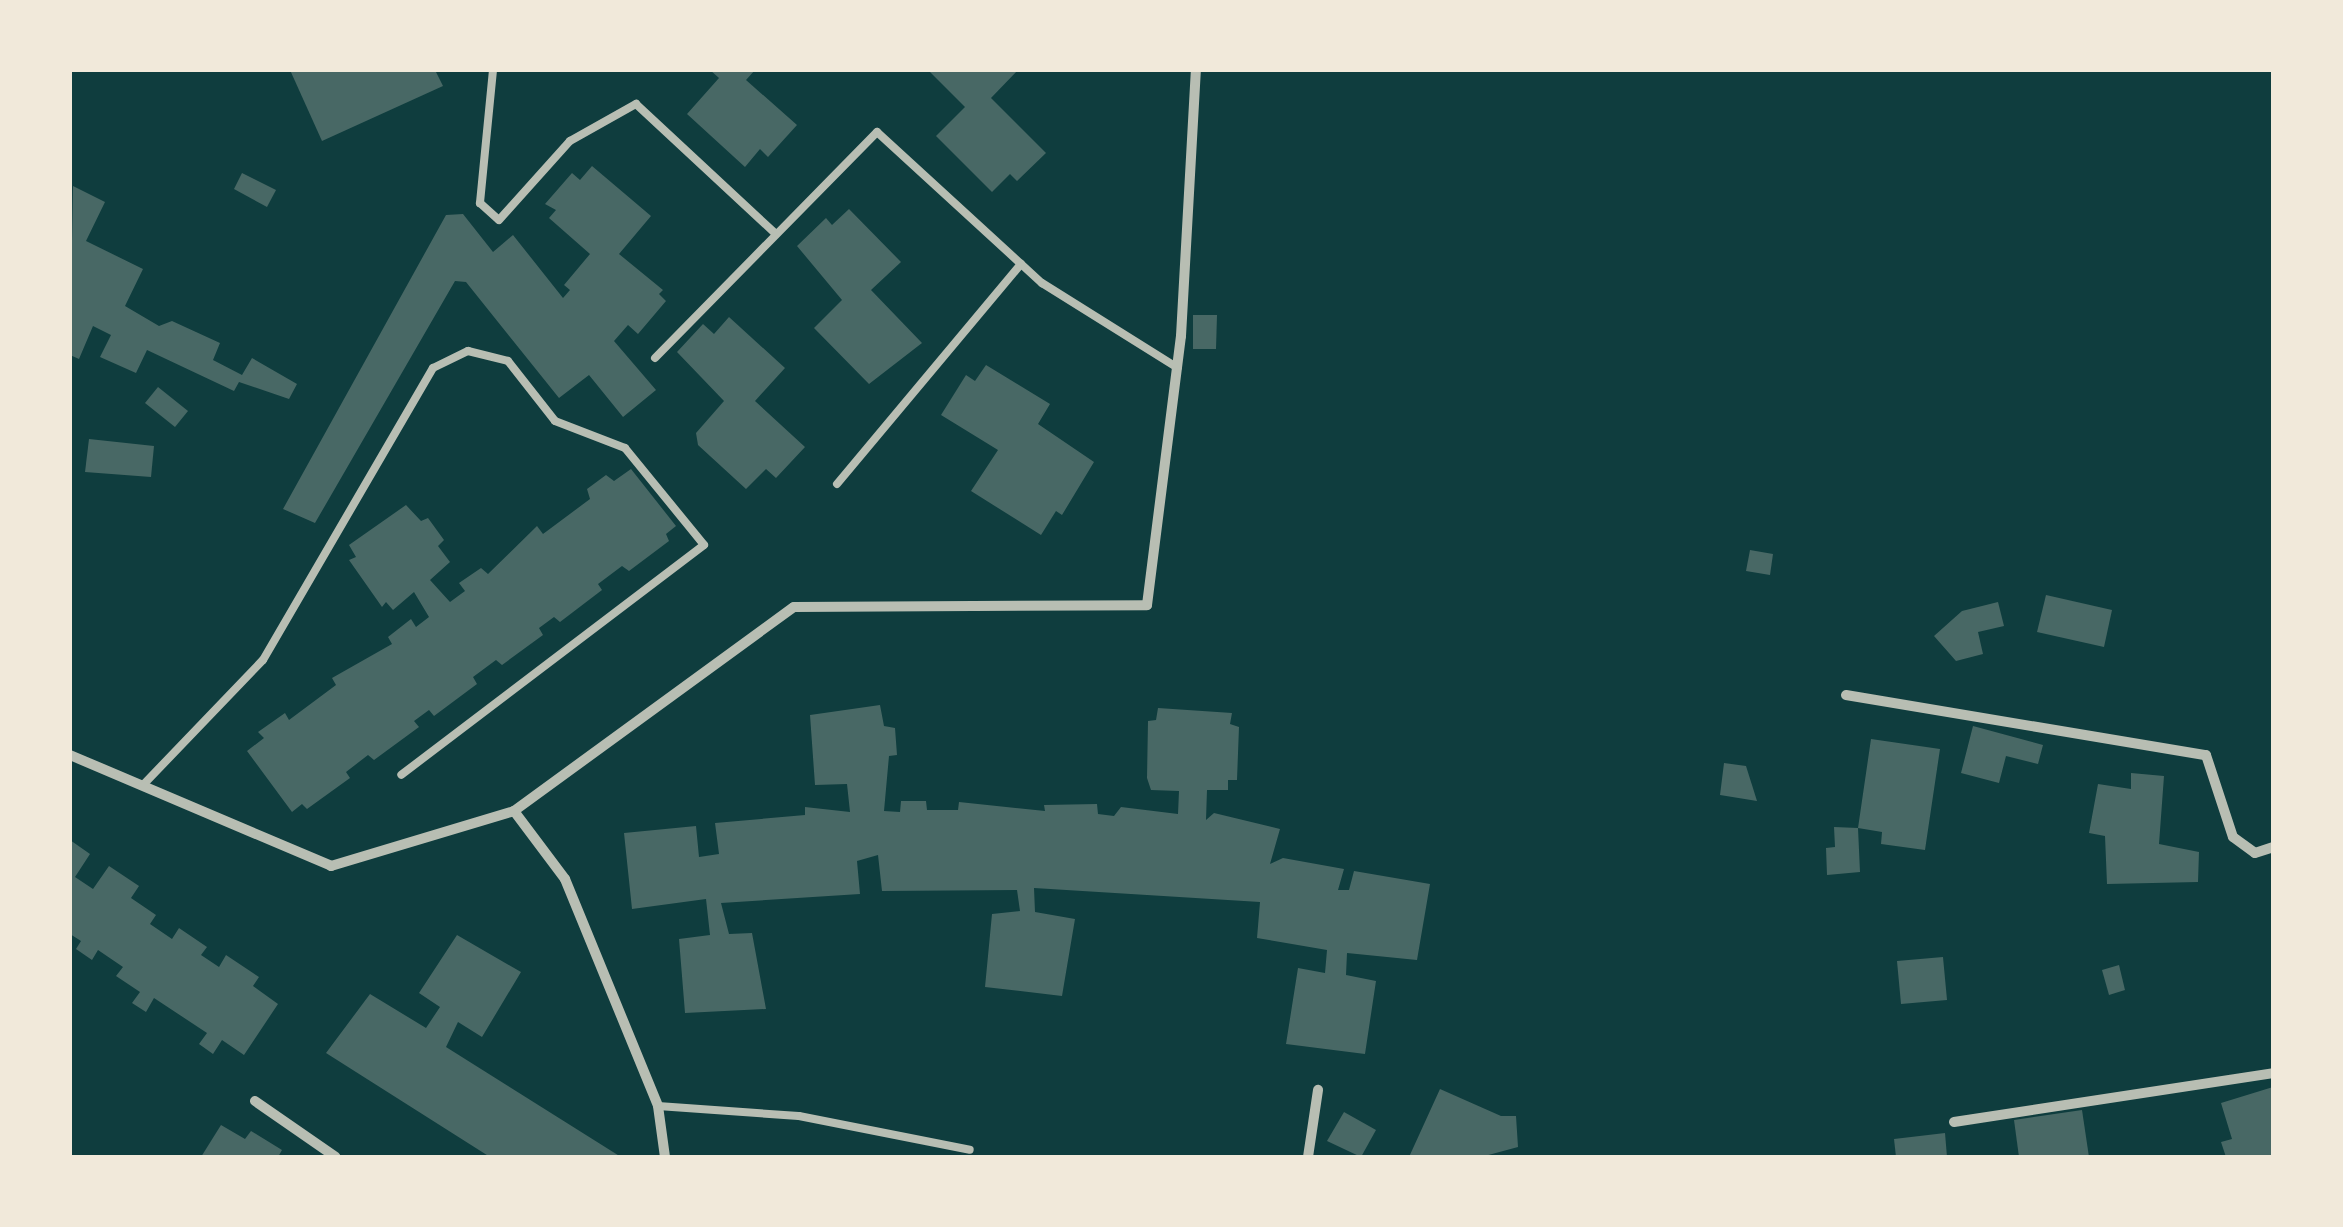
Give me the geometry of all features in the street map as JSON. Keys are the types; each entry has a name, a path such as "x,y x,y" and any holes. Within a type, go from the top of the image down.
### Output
{"street":[{"path":"70,754 331,866 514,811 794,607 1147,605 1178,368 1196,70"},
{"path":"1846,695 2206,754 2233,837 2256,853 2273,847"},
{"path":"514,811 565,879 658,1106 665,1157"},
{"path":"1954,1122 2273,1073"},
{"path":"1308,1157 1318,1090"},
{"path":"255,1101 336,1157"}],"lane":[{"path":"493,70 480,203 499,220 570,141 636,104 776,234"},
{"path":"655,358 878,132 1021,264 1178,368"},
{"path":"836,484 1021,264"},
{"path":"142,786 263,660 433,368 468,351 508,361 555,421 625,448 704,545 402,775"},
{"path":"658,1106 799,1116 970,1150"}],"building":[{"path":"290,70 435,70 443,86 322,141"},
{"path":"710,70 755,70 746,80 797,125 768,157 760,149 745,167 687,114 719,78"},
{"path":"928,70 1018,70 991,98 1046,153 1017,181 1010,174 992,192 936,136 965,107"},
{"path":"592,166 651,216 619,254 663,290 659,294 666,301 638,334 628,325 614,341 656,390 623,417 589,375 559,398 466,282 455,281 315,523 283,509 446,215 463,214 493,252 513,235 563,298 570,290 564,285 590,254 549,218 556,210 545,204 572,173 580,180"},
{"path":"242,173 276,190 267,207 234,189"},
{"path":"73,186 105,202 86,241 143,269 125,306 159,326 172,321 220,343 213,360 242,375 252,358 297,384 289,399 239,382 234,391 147,350 136,373 100,357 111,335 93,326 79,359 70,355"},
{"path":"849,209 901,262 871,290 922,343 869,384 814,328 842,300 797,246 826,218 832,225"},
{"path":"1193,315 1217,315 1216,349 1193,349"},
{"path":"729,317 785,368 755,401 805,447 776,478 766,469 746,489 698,445 696,433 724,401 677,352 703,324 714,334"},
{"path":"986,365 1050,404 1038,424 1094,462 1062,515 1056,511 1041,535 971,491 998,450 941,415 966,375 975,381"},
{"path":"158,387 188,411 175,427 145,403"},
{"path":"89,439 154,446 151,477 85,472"},
{"path":"631,469 676,526 666,534 669,541 629,571 622,566 598,584 602,590 560,622 554,617 539,628 543,635 502,665 496,660 473,677 477,684 434,716 429,710 414,721 419,727 374,760 368,755 346,772 350,778 307,809 302,804 292,812 247,751 264,738 258,732 285,713 289,720 336,685 332,678 392,644 388,637 411,619 416,627 429,617 414,592 393,610 386,602 382,607 349,560 356,557 349,545 406,505 421,521 428,518 444,540 438,546 450,562 430,580 450,602 465,591 459,583 481,568 488,574 537,526 543,534 590,499 587,489 606,475 614,481"},
{"path":"1750,550 1773,554 1770,575 1746,571"},
{"path":"2046,595 2112,610 2104,647 2037,632"},
{"path":"1998,602 2004,626 1978,632 1983,654 1956,661 1934,636 1962,611"},
{"path":"880,705 884,726 895,728 897,755 889,756 884,811 900,812 901,801 926,801 927,810 958,810 959,802 1045,811 1044,805 1097,804 1098,814 1114,816 1121,807 1178,814 1179,791 1151,790 1147,778 1148,721 1156,720 1158,708 1232,713 1230,724 1239,727 1237,780 1228,780 1228,790 1207,790 1206,820 1214,813 1280,829 1270,864 1283,858 1344,869 1338,890 1349,890 1354,871 1430,884 1417,960 1347,953 1346,975 1376,981 1365,1054 1286,1044 1298,968 1325,973 1327,950 1257,938 1260,902 1034,888 1035,912 1075,919 1062,996 985,987 992,914 1020,911 1017,890 882,891 878,855 857,861 860,894 721,903 729,934 752,933 766,1009 685,1013 679,939 710,935 706,899 632,909 624,833 696,826 699,857 719,854 715,823 805,815 805,807 850,812 847,784 815,785 810,715"},
{"path":"1973,726 2043,745 2038,764 2006,756 1999,783 1961,773"},
{"path":"1871,739 1940,749 1925,850 1881,844 1882,832 1858,828"},
{"path":"1724,763 1746,766 1757,801 1720,795"},
{"path":"2131,773 2164,776 2159,844 2199,852 2198,882 2107,884 2105,836 2089,833 2098,784 2131,789"},
{"path":"1834,827 1858,828 1860,872 1827,875 1826,848 1835,847"},
{"path":"70,840 90,854 75,877 93,889 109,866 139,886 131,898 156,915 150,924 172,939 179,928 207,947 201,955 219,967 226,955 259,977 253,986 278,1004 244,1055 222,1040 213,1054 199,1044 207,1033 154,998 146,1012 132,1003 140,992 116,976 123,967 98,950 92,960 76,949 81,941 70,934"},
{"path":"457,935 521,972 482,1037 458,1022 446,1047 621,1157 490,1157 326,1053 370,994 426,1028 440,1007 419,993"},
{"path":"1943,957 1947,1000 1901,1004 1897,961"},
{"path":"2119,965 2125,990 2109,995 2102,970"},
{"path":"2273,1087 2273,1157 2226,1157 2221,1142 2232,1139 2221,1103"},
{"path":"1440,1089 1501,1116 1516,1116 1518,1147 1481,1157 1409,1157"},
{"path":"2082,1110 2089,1157 2019,1157 2014,1120"},
{"path":"1344,1112 1376,1130 1361,1157 1327,1141"},
{"path":"221,1125 245,1139 251,1131 282,1150 278,1157 201,1157"},
{"path":"1945,1133 1947,1157 1896,1157 1894,1139"}]}
